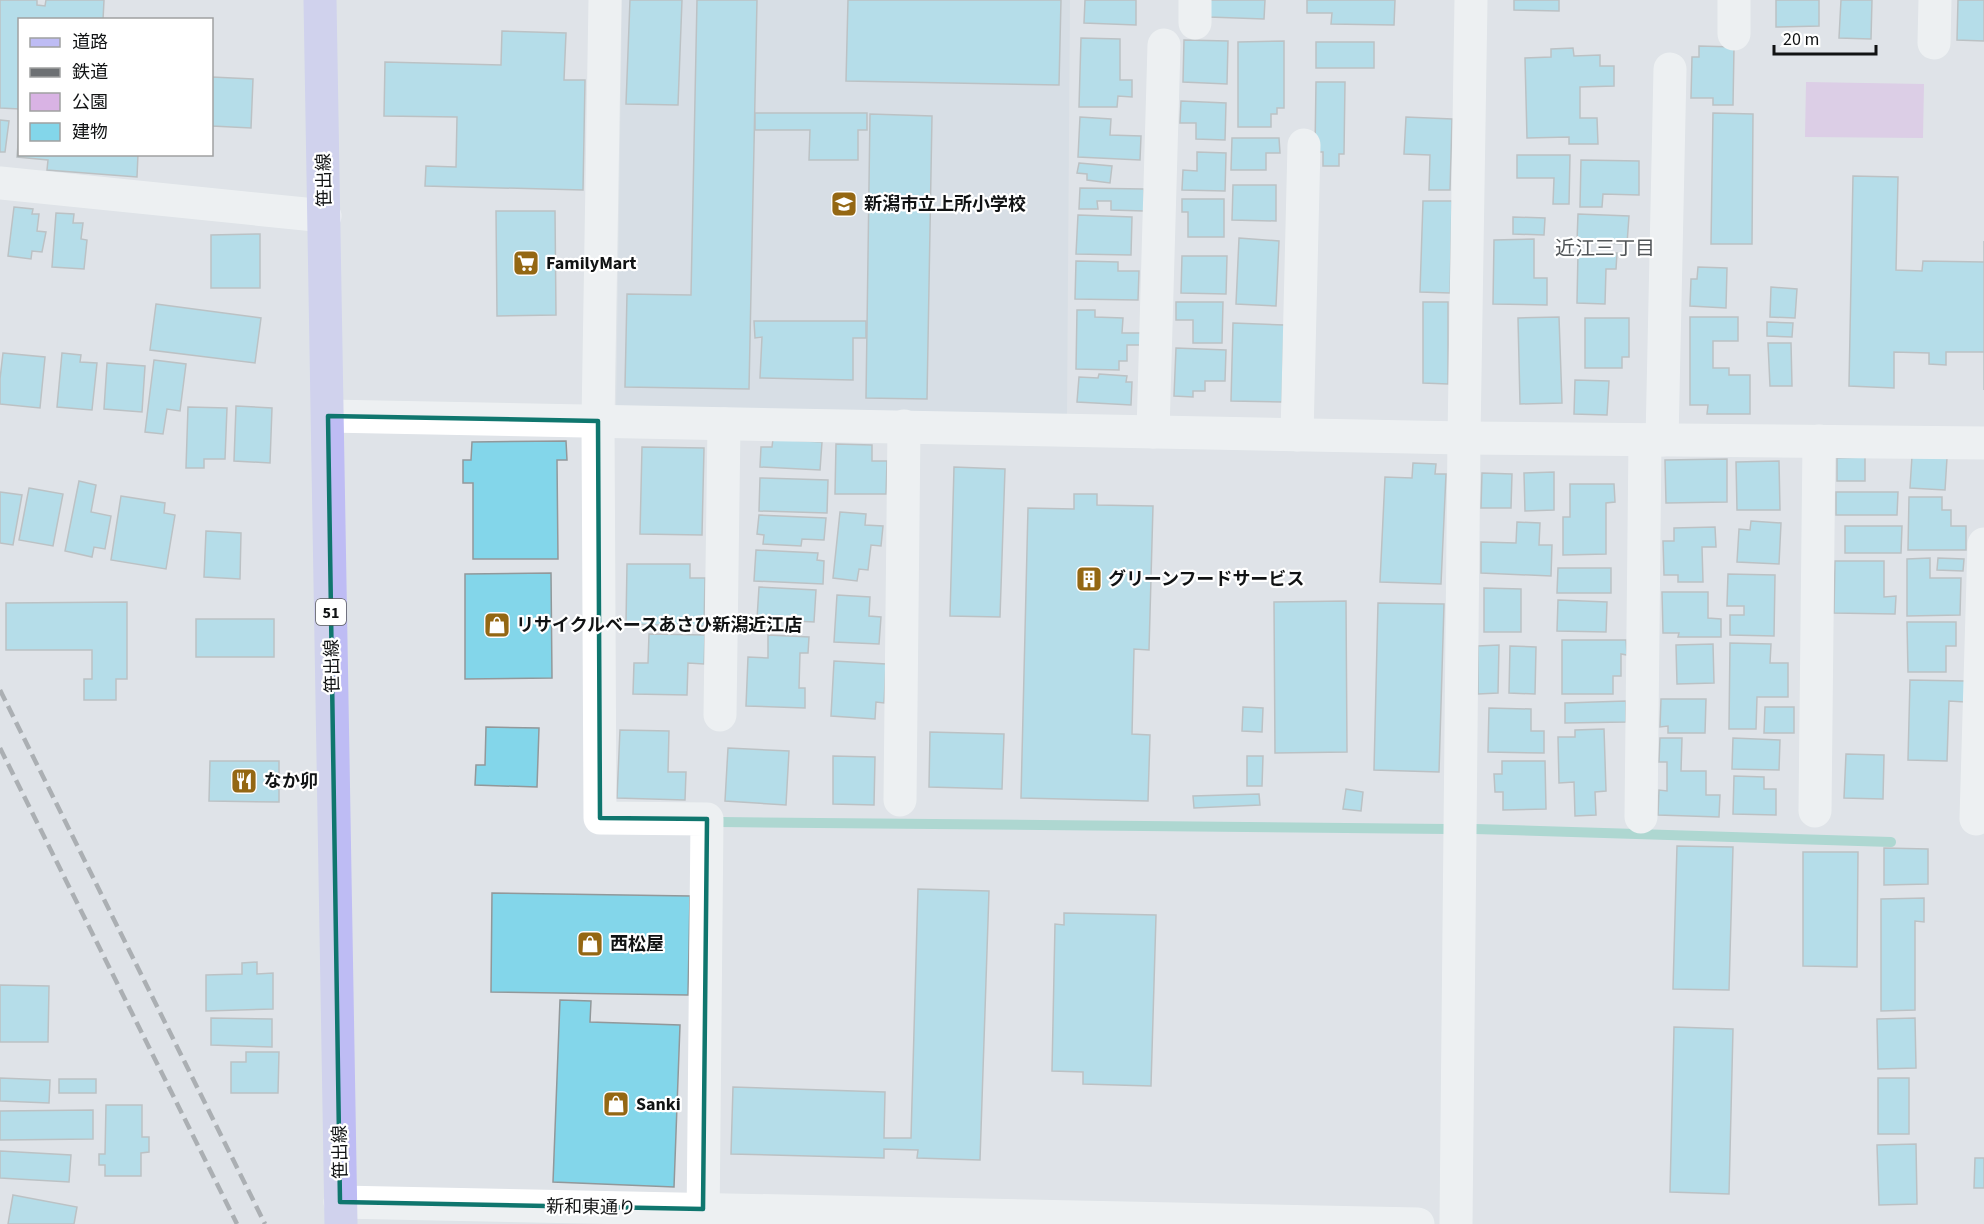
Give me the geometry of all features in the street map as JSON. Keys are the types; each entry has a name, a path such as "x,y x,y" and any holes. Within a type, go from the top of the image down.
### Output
{"main road":[{"name":"笹出線","path":"320,0 340,1213"}],"street":[{"path":"605,0 598,421 600,818 706,819 703,1217"},
{"path":"1456,1224 1471,0"},
{"path":"1734,0 1734,34"},
{"path":"1934,43 1935,0"},
{"path":"1153,432 1164,45"},
{"path":"1641,817 1670,69"},
{"path":"1298,435 1304,145"},
{"path":"0,183 325,216"},
{"path":"328,416 1464,438 1984,443"},
{"path":"720,715 724,424"},
{"path":"900,800 904,426"},
{"path":"1815,811 1819,441"},
{"path":"1976,819 1984,544"},
{"name":"新和東通り","path":"340,1213 1418,1224"}],"highlighted area":[{"path":"328,416 598,421 600,818 707,819 703,1209 340,1202"}],"shaded area":[{"name":"新潟市立上所小学校","path":"622,0 1070,0 1067,416 616,408"}],"green space":[{"path":"1806,82 1924,84 1923,138 1805,137"}],"building":[{"path":"0,0 37,0 37,5 45,6 46,0 104,0 103,18 18,18 18,109 0,108"},
{"path":"630,0 682,0 678,105 626,104"},
{"path":"697,0 757,0 749,389 625,387 627,294 691,295"},
{"path":"848,0 1061,0 1059,85 846,81"},
{"path":"1085,0 1136,0 1136,25 1084,23"},
{"path":"1210,0 1265,0 1264,19 1209,17"},
{"path":"1307,0 1395,0 1394,25 1331,24 1332,13 1307,13"},
{"path":"1514,0 1559,0 1559,11 1514,10"},
{"path":"1776,0 1819,0 1819,26 1776,27"},
{"path":"1841,0 1872,0 1871,39 1839,38"},
{"path":"1958,0 1984,0 1984,41 1957,40"},
{"path":"502,31 566,33 564,80 585,80 583,190 425,186 426,166 456,167 457,117 384,116 385,62 501,65"},
{"path":"1081,38 1120,39 1120,80 1132,80 1132,97 1118,96 1117,107 1079,107"},
{"path":"1184,40 1228,41 1227,84 1183,82"},
{"path":"1284,41 1284,108 1277,108 1277,114 1271,114 1271,127 1238,127 1238,42"},
{"path":"1316,42 1374,42 1374,68 1316,68"},
{"path":"1699,46 1734,47 1733,105 1713,105 1713,98 1691,98 1692,57 1699,57"},
{"path":"1573,48 1574,56 1600,55 1600,66 1614,66 1614,86 1580,87 1580,118 1597,118 1598,144 1569,144 1569,137 1527,138 1525,58 1551,57 1551,49"},
{"path":"213,77 253,79 251,128 213,126"},
{"path":"1316,82 1345,82 1344,154 1339,154 1339,166 1323,166 1323,152 1315,152"},
{"path":"1181,101 1226,103 1225,140 1196,139 1196,123 1180,123"},
{"path":"755,113 867,113 867,130 858,130 858,160 809,160 810,130 755,130"},
{"path":"1713,113 1753,114 1752,244 1711,244"},
{"path":"870,114 932,116 927,399 866,398"},
{"path":"1080,117 1111,119 1110,135 1141,136 1140,160 1078,157"},
{"path":"1406,117 1452,119 1450,190 1429,190 1430,155 1404,154"},
{"path":"0,120 9,121 5,152 0,152"},
{"path":"1232,138 1279,138 1280,153 1266,153 1266,170 1231,170"},
{"path":"18,144 18,156 138,156 137,177 47,170 48,160 17,157"},
{"path":"1197,152 1226,153 1225,191 1182,190 1183,170 1197,171"},
{"path":"1517,155 1570,155 1569,204 1553,204 1554,178 1517,178"},
{"path":"1581,160 1639,161 1639,195 1603,194 1602,207 1580,207"},
{"path":"1079,163 1112,166 1110,183 1087,180 1087,174 1077,173"},
{"path":"1853,176 1898,177 1896,270 1922,271 1923,261 1984,262 1984,352 1946,352 1946,365 1929,364 1929,353 1894,352 1894,388 1849,386"},
{"path":"1233,185 1276,185 1276,221 1232,220"},
{"path":"1080,188 1144,189 1144,211 1111,210 1111,201 1097,201 1098,209 1079,209"},
{"path":"1182,199 1224,199 1224,237 1188,237 1188,212 1182,212"},
{"path":"1423,201 1452,201 1450,293 1420,292"},
{"path":"14,207 33,209 32,214 39,214 37,231 46,232 42,252 32,251 31,259 8,256"},
{"name":"FamilyMart","path":"496,211 555,211 556,315 497,316"},
{"path":"56,213 74,214 73,223 83,223 81,239 87,240 84,269 52,267"},
{"path":"1578,214 1629,216 1627,244 1577,242"},
{"path":"1078,215 1132,217 1131,255 1076,254"},
{"path":"1513,217 1545,218 1544,235 1513,234"},
{"path":"260,234 260,288 211,288 211,235"},
{"path":"1239,238 1279,241 1276,306 1236,304"},
{"path":"1534,239 1534,278 1547,278 1547,305 1493,304 1494,240"},
{"path":"1578,252 1617,253 1616,269 1606,269 1605,304 1577,303"},
{"path":"1182,256 1227,256 1226,294 1181,293"},
{"path":"1076,261 1118,262 1118,271 1139,271 1138,300 1075,299"},
{"path":"1698,267 1727,268 1726,308 1690,306 1691,279 1697,279"},
{"path":"1771,287 1797,289 1795,318 1770,317"},
{"path":"1176,302 1223,302 1222,343 1193,343 1193,320 1176,320"},
{"path":"1423,302 1448,302 1448,384 1423,383"},
{"path":"156,304 261,318 255,363 150,350"},
{"path":"1077,310 1095,310 1095,317 1123,318 1122,333 1145,333 1144,345 1127,345 1127,361 1119,361 1119,370 1076,369"},
{"path":"1559,317 1562,403 1520,404 1518,318"},
{"path":"1690,317 1738,317 1738,341 1713,341 1713,368 1729,368 1729,375 1750,375 1750,414 1707,414 1708,405 1690,405"},
{"path":"1585,318 1629,318 1629,357 1622,357 1622,368 1585,368"},
{"path":"754,321 866,321 866,338 853,338 853,380 760,378 762,337 755,338"},
{"path":"1767,322 1793,323 1792,337 1767,336"},
{"path":"1233,323 1284,325 1282,402 1231,401"},
{"path":"1768,343 1791,343 1792,386 1770,386"},
{"path":"1176,348 1226,350 1225,381 1205,381 1205,391 1193,391 1193,397 1174,396"},
{"path":"3,353 45,357 40,408 0,404"},
{"path":"62,353 81,355 80,362 97,363 92,410 57,407"},
{"path":"154,360 186,364 180,411 167,409 163,434 145,432"},
{"path":"107,363 145,366 142,412 104,409"},
{"path":"1099,374 1127,376 1126,382 1132,382 1131,405 1077,402 1079,377 1098,378"},
{"path":"1575,380 1609,381 1607,415 1574,414"},
{"path":"236,406 272,408 270,463 234,461"},
{"path":"188,407 227,408 225,459 204,459 204,468 186,468"},
{"path":"773,439 822,442 820,470 760,467 761,447 772,447"},
{"path":"566,441 567,460 557,460 558,559 473,559 473,483 463,483 463,460 471,460 472,442"},
{"path":"836,444 872,445 872,461 887,461 886,494 835,494"},
{"path":"642,447 704,448 702,535 640,534"},
{"path":"1912,456 1947,458 1945,490 1910,488"},
{"path":"1865,457 1865,481 1837,481 1837,458"},
{"path":"1727,459 1727,502 1666,503 1665,460"},
{"path":"1779,461 1780,510 1737,510 1736,462"},
{"path":"1413,463 1436,464 1435,474 1446,474 1441,584 1380,582 1385,477 1412,478"},
{"path":"954,467 1005,469 1000,617 950,616"},
{"path":"1554,472 1554,510 1525,511 1524,473"},
{"path":"1482,473 1512,474 1511,508 1481,508"},
{"path":"760,478 828,480 827,513 759,511"},
{"path":"79,481 96,485 91,512 111,516 105,549 94,547 92,557 65,551"},
{"path":"1570,484 1614,484 1615,502 1606,503 1606,554 1563,555 1563,517 1570,517"},
{"path":"29,488 63,494 53,546 19,540"},
{"path":"0,492 22,495 13,545 0,543"},
{"path":"1836,492 1898,492 1897,515 1836,515"},
{"name":"グリーンフードサービス","path":"1074,494 1097,494 1097,505 1153,506 1149,650 1134,649 1132,734 1150,735 1148,801 1021,798 1028,508 1074,509"},
{"path":"121,496 165,503 164,513 175,515 166,569 111,560"},
{"path":"1909,497 1942,497 1942,510 1951,510 1951,526 1966,526 1966,550 1908,550"},
{"path":"840,512 866,514 865,525 883,526 881,546 871,545 868,570 859,569 857,581 833,578"},
{"path":"759,515 826,518 824,540 802,539 801,546 763,544 764,535 757,534"},
{"path":"1751,521 1781,523 1779,564 1737,562 1739,529 1750,530"},
{"path":"1517,522 1540,523 1539,545 1552,545 1551,576 1481,573 1481,542 1516,543"},
{"path":"1845,526 1902,526 1901,553 1845,553"},
{"path":"1715,527 1716,547 1702,547 1703,582 1678,582 1678,575 1664,575 1663,541 1674,541 1674,528"},
{"path":"206,531 241,533 240,579 204,577"},
{"path":"756,550 818,553 817,560 824,561 823,584 754,581"},
{"path":"1930,558 1930,578 1961,578 1960,615 1907,616 1907,559"},
{"path":"1938,558 1964,559 1963,571 1937,570"},
{"path":"1835,561 1884,561 1884,597 1896,596 1895,614 1834,613"},
{"path":"627,564 690,564 690,578 705,578 704,626 626,624"},
{"path":"1558,568 1611,568 1611,593 1557,593"},
{"path":"551,573 552,678 465,679 465,574"},
{"path":"1728,574 1775,575 1774,636 1730,635 1730,615 1744,615 1744,606 1727,606"},
{"path":"759,587 816,590 814,622 757,619"},
{"path":"1484,588 1521,589 1521,632 1484,632"},
{"path":"1662,592 1708,592 1708,618 1721,619 1721,637 1678,637 1679,633 1663,633"},
{"path":"837,595 870,597 869,616 881,617 879,644 834,642"},
{"path":"1558,600 1607,602 1606,632 1557,631"},
{"path":"1346,601 1347,752 1275,753 1274,602"},
{"path":"127,602 127,679 116,679 116,700 84,700 84,679 92,679 92,650 6,650 6,603"},
{"path":"1378,603 1444,604 1439,772 1374,770"},
{"path":"196,619 274,619 274,657 196,657"},
{"path":"1907,622 1956,622 1956,646 1946,646 1946,672 1908,672"},
{"path":"649,634 705,635 704,664 688,663 687,695 633,694 634,663 648,663"},
{"path":"768,635 809,637 808,653 800,653 799,688 805,688 805,708 746,706 748,657 768,658"},
{"path":"1562,640 1626,640 1627,655 1621,654 1621,676 1613,676 1613,694 1562,694"},
{"path":"1730,643 1771,644 1770,663 1788,663 1788,697 1757,697 1756,729 1729,729"},
{"path":"1713,644 1714,683 1677,684 1676,645"},
{"path":"1499,645 1498,693 1478,694 1478,646"},
{"path":"1510,646 1536,647 1535,694 1509,693"},
{"path":"834,661 886,664 884,703 876,702 875,719 831,716"},
{"path":"1910,680 1965,681 1965,702 1949,701 1947,761 1908,760"},
{"path":"1661,699 1706,699 1705,733 1668,733 1668,726 1660,727"},
{"path":"1626,701 1626,722 1565,723 1565,703"},
{"path":"1243,707 1263,708 1262,732 1242,731"},
{"path":"1765,707 1794,707 1794,733 1764,733"},
{"path":"1489,708 1531,709 1531,731 1544,731 1544,753 1488,752"},
{"path":"486,727 539,728 537,787 475,785 476,765 485,765"},
{"path":"1604,729 1606,791 1595,792 1596,815 1575,816 1574,782 1559,783 1558,737 1575,737 1575,730"},
{"path":"620,730 669,731 668,772 686,772 685,800 617,798"},
{"path":"930,732 1004,734 1002,789 929,787"},
{"path":"1660,738 1682,738 1681,771 1706,771 1706,795 1720,795 1719,817 1658,815 1659,790 1667,791 1667,762 1659,762"},
{"path":"1733,738 1780,740 1779,770 1732,769"},
{"path":"728,748 789,751 786,805 725,801"},
{"path":"1846,754 1884,755 1883,799 1844,798"},
{"path":"833,756 875,757 874,805 833,804"},
{"path":"1247,756 1263,756 1262,786 1247,786"},
{"name":"なか卯","path":"210,761 279,761 279,802 209,801"},
{"path":"1502,761 1545,761 1546,809 1503,810 1503,792 1495,792 1494,774 1502,774"},
{"path":"1734,776 1764,777 1764,789 1776,789 1776,815 1733,814"},
{"path":"1346,789 1363,792 1361,811 1343,809"},
{"path":"1259,794 1260,805 1194,808 1193,796"},
{"path":"1677,846 1733,847 1729,990 1673,989"},
{"path":"1884,848 1928,849 1928,884 1884,885"},
{"path":"1803,852 1858,852 1857,967 1803,966"},
{"path":"918,889 989,891 980,1160 917,1158 918,1150 884,1149 884,1158 731,1154 733,1087 885,1092 884,1138 911,1138"},
{"name":"西松屋","path":"492,893 690,896 688,995 491,992"},
{"path":"1924,898 1924,922 1915,921 1915,1010 1881,1011 1881,899"},
{"path":"1064,913 1156,915 1151,1086 1083,1084 1083,1072 1052,1071 1055,924 1064,925"},
{"path":"257,962 257,974 273,973 273,1009 206,1011 206,975 242,974 242,963"},
{"path":"0,985 49,986 48,1042 0,1042"},
{"name":"Sanki","path":"560,1000 591,1001 590,1022 680,1025 674,1187 553,1182"},
{"path":"211,1018 272,1019 272,1047 211,1045"},
{"path":"1915,1018 1916,1068 1878,1069 1877,1019"},
{"path":"1674,1027 1733,1029 1729,1194 1670,1192"},
{"path":"246,1052 279,1052 278,1093 231,1093 231,1062 246,1062"},
{"path":"0,1078 50,1080 49,1103 0,1101"},
{"path":"1878,1078 1909,1078 1909,1134 1878,1134"},
{"path":"59,1079 96,1079 96,1093 59,1093"},
{"path":"106,1105 142,1105 142,1137 149,1137 149,1152 141,1153 141,1176 105,1176 105,1165 99,1165 99,1154 105,1154"},
{"path":"93,1110 93,1139 0,1140 0,1111"},
{"path":"1916,1144 1917,1204 1879,1205 1877,1145"},
{"path":"0,1151 71,1155 69,1182 0,1178"},
{"path":"1975,1158 1984,1158 1984,1188 1974,1188"},
{"path":"13,1195 77,1207 74,1224 8,1224"}],"waterway":[{"path":"720,822 1447,829"},
{"path":"1475,829 1891,842"}],"railway":[{"path":"0,690 265,1224"},
{"path":"0,748 237,1224"}],"place":[{"name":"新潟市立上所小学校","path":"844,204"},
{"name":"FamilyMart","path":"526,263"},
{"name":"グリーンフードサービス","path":"1089,579"},
{"name":"リサイクルベースあさひ新潟近江店","path":"497,625"},
{"name":"なか卯","path":"244,781"},
{"name":"西松屋","path":"590,944"},
{"name":"Sanki","path":"616,1104"}],"district":[{"name":"近江三丁目","path":"1605,248"}]}
